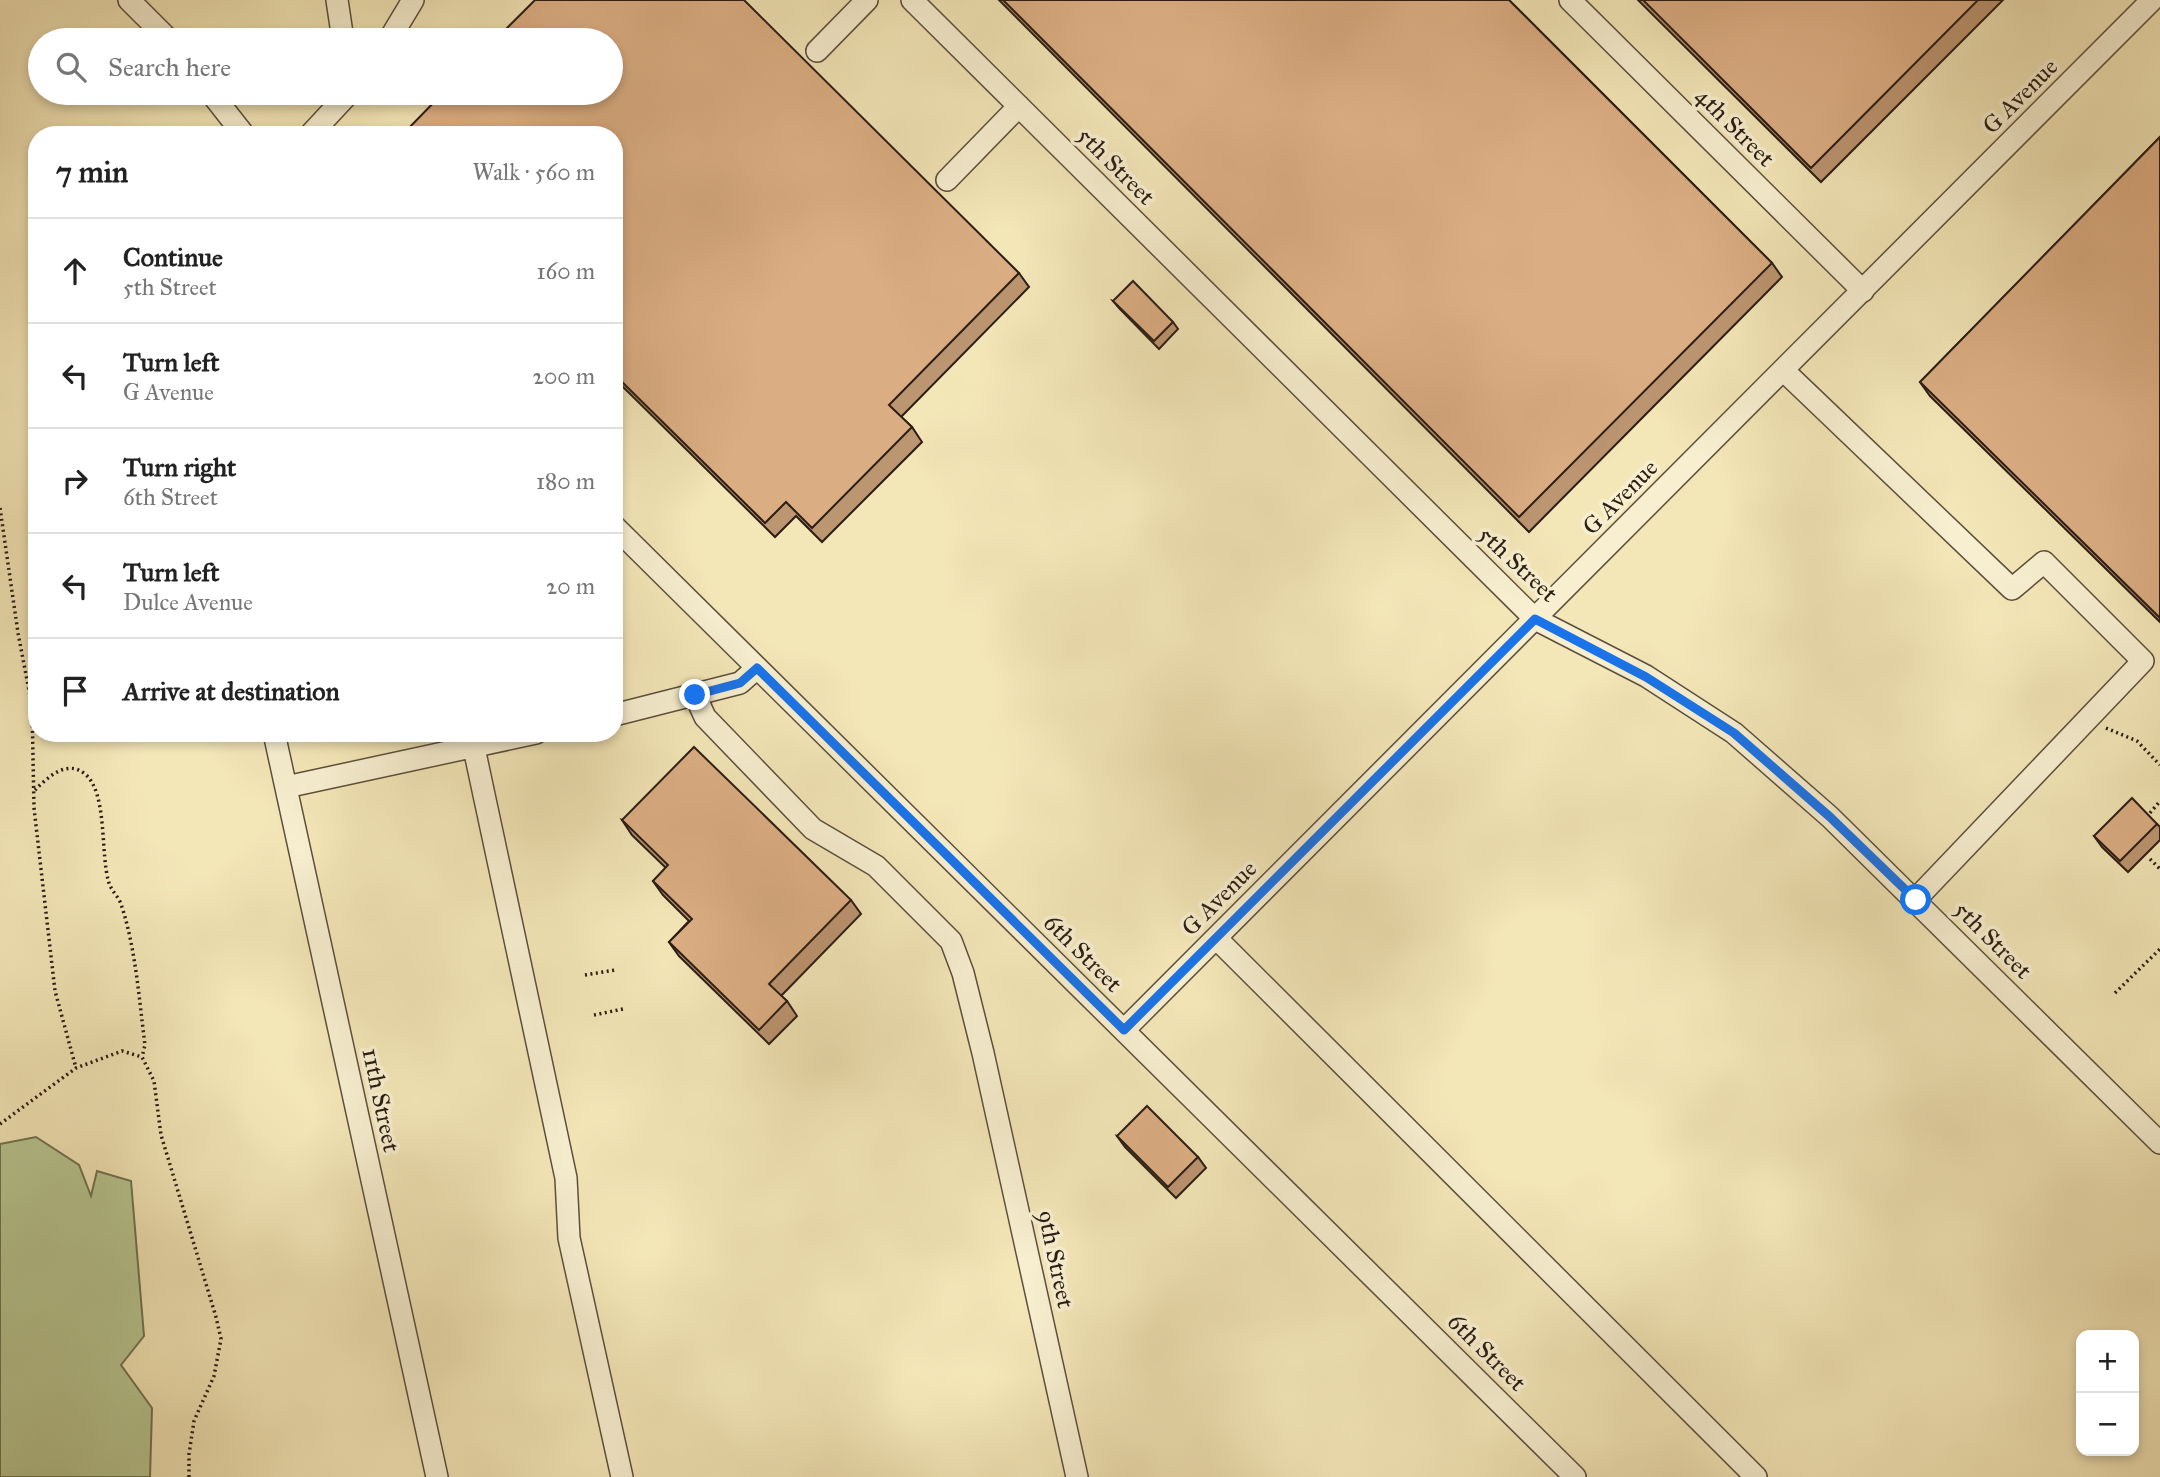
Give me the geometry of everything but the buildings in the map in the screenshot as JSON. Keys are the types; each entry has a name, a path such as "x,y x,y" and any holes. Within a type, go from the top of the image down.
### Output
{"lane":[{"path":"129,0 157,28"},
{"path":"338,0 342,28"},
{"path":"396,28 413,0"},
{"path":"817,51 867,0"},
{"name":"5th Street","path":"912,0 1535,619 1646,677 1734,733 1830,817 2160,1143"},
{"name":"4th Street","path":"1570,0 1863,291"},
{"name":"G Avenue","path":"1124,1030 2151,0"},
{"path":"220,105 237,126"},
{"path":"318,126 338,105"},
{"path":"947,180 1018,106"},
{"path":"1783,370 2012,589 2044,562 2143,661 1916,900"},
{"name":"6th Street","path":"623,535 1576,1477"},
{"path":"623,713 740,683 757,668"},
{"name":"9th Street","path":"695,695 705,717 813,829 876,866 951,942 963,973 983,1053 1077,1477"},
{"name":"11th Street","path":"276,742 437,1477"},
{"path":"286,787 499,742"},
{"path":"474,748 564,1166 569,1238 622,1477"},
{"path":"1216,938 1756,1477"}],"path":[{"path":"0,508 28,681"},
{"path":"2101,726 2137,741 2160,765"},
{"path":"33,742 34,792 55,991 76,1068"},
{"path":"34,792 50,774 68,768 84,773 96,788 109,883 121,904 132,947 145,1045 142,1057 154,1081 161,1135 221,1339 214,1376 194,1422 189,1477"},
{"path":"2150,813 2160,802"},
{"path":"2150,859 2160,869"},
{"path":"2115,993 2160,948"},
{"path":"585,975 615,970"},
{"path":"594,1016 623,1009"},
{"path":"0,1124 76,1068 122,1051 142,1057"}],"green space":[{"path":"36,1137 79,1165 91,1196 97,1171 131,1181 144,1336 121,1365 152,1408 150,1477 0,1477 0,1144"}],"route":[{"path":"695,695 740,683 757,668 1124,1030 1535,619 1646,677 1734,733 1830,817 1916,900"}]}
